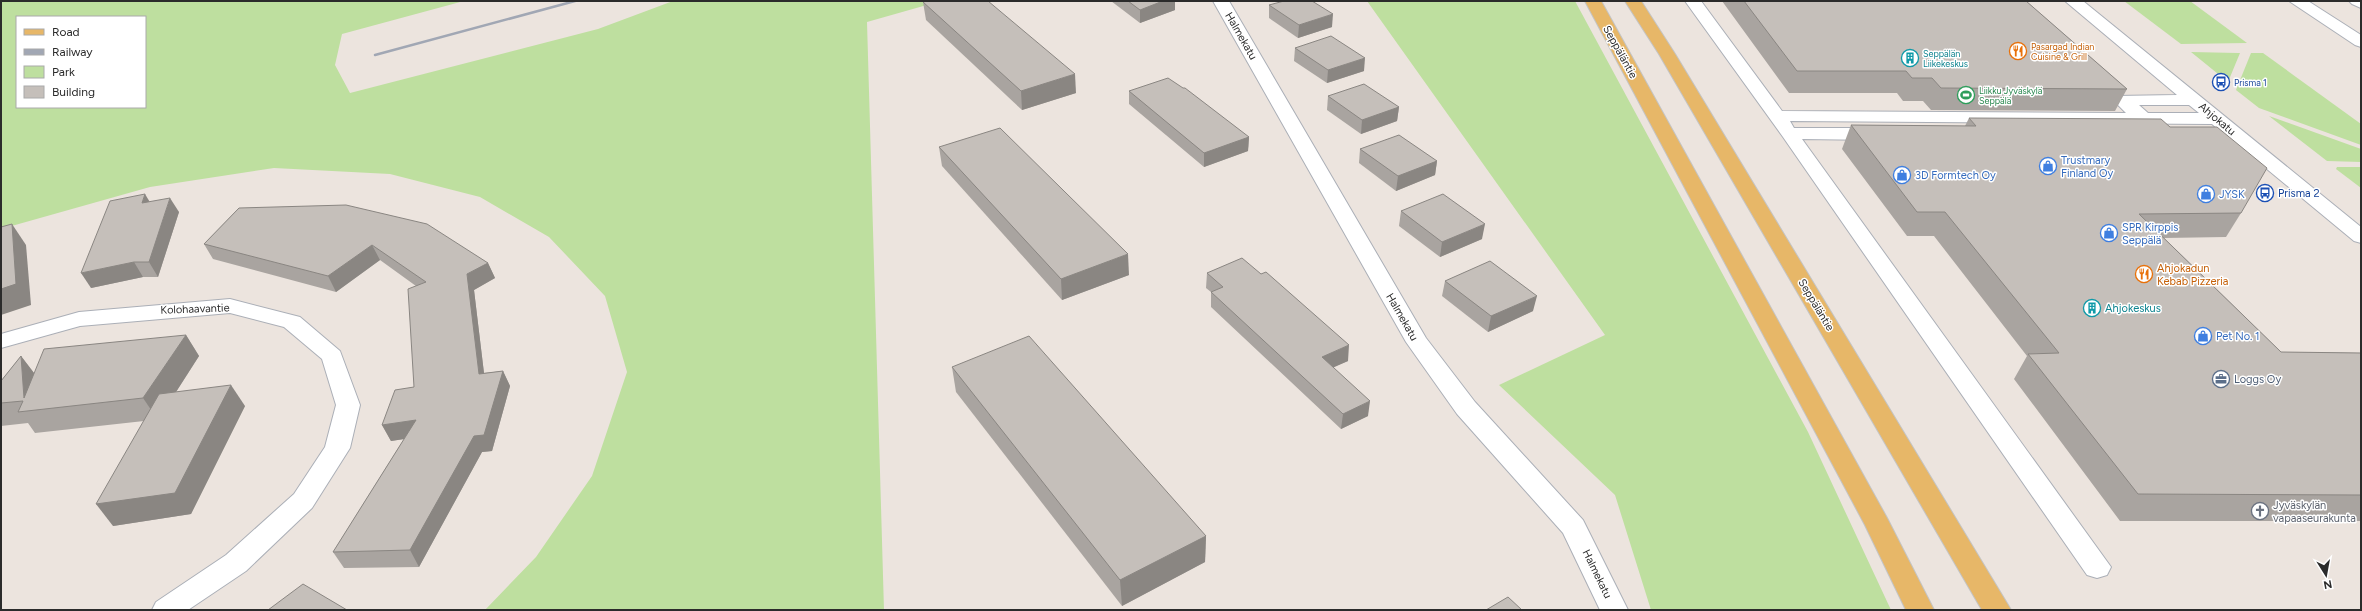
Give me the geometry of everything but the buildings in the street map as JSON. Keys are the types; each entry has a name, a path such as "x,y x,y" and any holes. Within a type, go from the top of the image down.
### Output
{"main road":[{"name":"Seppäläntie","path":"1593,1 1878,525 1920,610"},
{"name":"Seppäläntie","path":"1633,1 1672,60 1997,610"}],"street":[{"name":"Halmekatu","path":"1221,1 1417,342 1466,408 1574,527 1614,610"},
{"path":"1694,1 2097,567"},
{"name":"Ahjokatu","path":"2073,1 2361,237"},
{"path":"2297,1 2361,42"},
{"path":"2357,1 2361,3"},
{"path":"2143,118 2122,100 2195,100"},
{"path":"1782,125 2143,118 2218,119"},
{"path":"1782,125 2238,136"},
{"name":"Kolohaavantie","path":"1,341 79,319 155,311 230,306 292,322 332,356 348,405 337,448 303,501 236,563 166,610"}],"green space":[{"path":"1,1 464,1 342,34 335,65 350,93 598,29 673,1 941,1 867,22 884,610 485,610 536,557 592,476 627,372 605,296 549,237 480,197 390,174 274,168 150,187 1,229"},
{"path":"1367,1 1575,1 1808,432 1891,610 1651,610 1615,495 1499,385 1605,335"},
{"path":"2124,1 2190,1 2247,43 2181,44"},
{"path":"2191,52 2238,53 2240,53 2228,82"},
{"path":"2251,53 2263,53 2361,124 2361,145 2259,108 2236,90"},
{"path":"2269,116 2361,149 2361,162 2327,161"},
{"path":"2337,167 2361,167 2361,188 2336,169"}],"railway":[{"path":"375,55 575,1"}],"place":[{"name":"Pasargad Indian Cuisine & Grill","path":"2018,51"},
{"name":"Seppälän Liikekeskus","path":"1910,58"},
{"name":"Prisma 1","path":"2221,82"},
{"name":"Liikku Jyväskylä Seppälä","path":"1966,95"},
{"name":"Trustmary Finland Oy","path":"2048,166"},
{"name":"3D Formtech Oy","path":"1902,175"},
{"name":"Prisma 2","path":"2265,193"},
{"name":"JYSK","path":"2206,194"},
{"name":"SPR Kirppis Seppälä","path":"2109,233"},
{"name":"Ahjokadun Kebab Pizzeria","path":"2144,274"},
{"name":"Ahjokeskus","path":"2092,308"},
{"name":"Pet No. 1","path":"2203,336"},
{"name":"Loggs Oy","path":"2221,379"},
{"name":"Jyväskylän vapaaseurakunta","path":"2260,511"}]}
